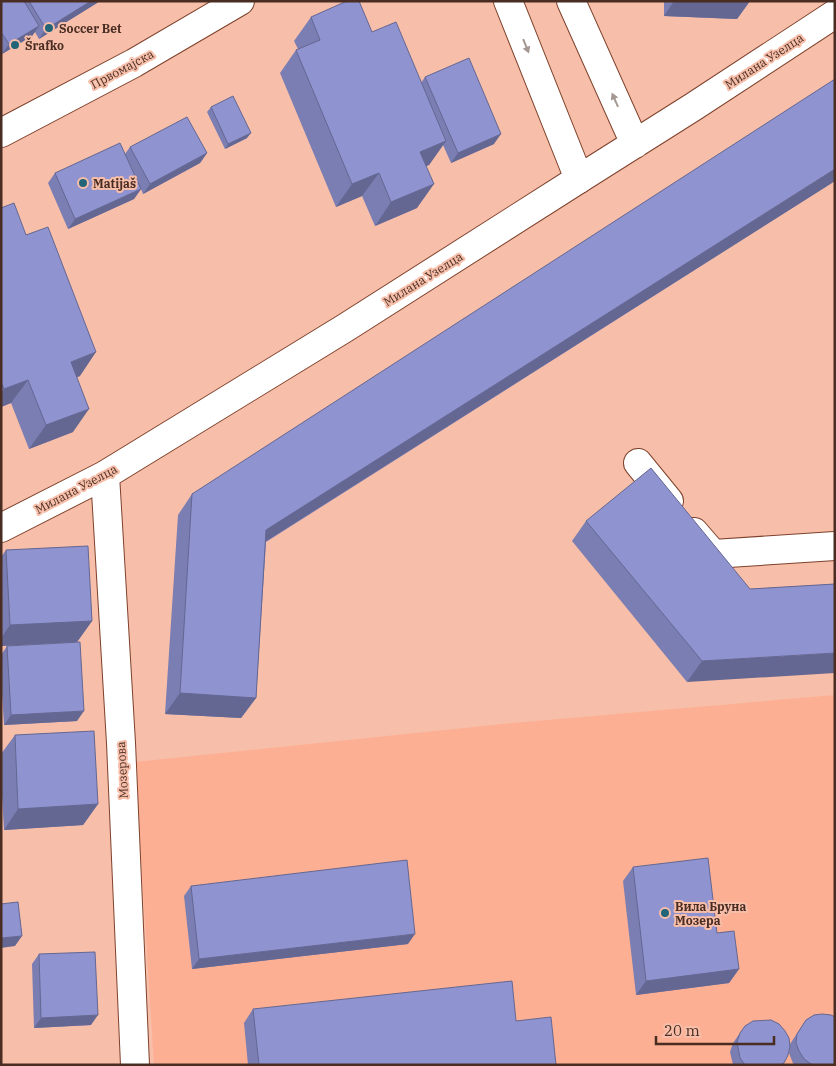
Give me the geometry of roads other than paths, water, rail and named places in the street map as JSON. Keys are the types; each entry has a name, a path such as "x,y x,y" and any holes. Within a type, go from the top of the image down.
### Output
{"street":[{"name":"Првомајска","path":"1,133 134,63 240,1"},
{"path":"508,1 579,179"},
{"path":"570,1 635,144"},
{"name":"Милана Узелца","path":"1,528 105,475 353,323 635,144 835,14"},
{"path":"638,463 713,554 835,546"},
{"name":"Мозерова","path":"105,475 120,723 136,1065"}],"place":[{"name":"Soccer Bet","path":"49,28"},
{"name":"Šrafko","path":"15,45"},
{"name":"Matijaš","path":"83,183"},
{"name":"Вила Бруна Мозера","path":"665,913"}]}
